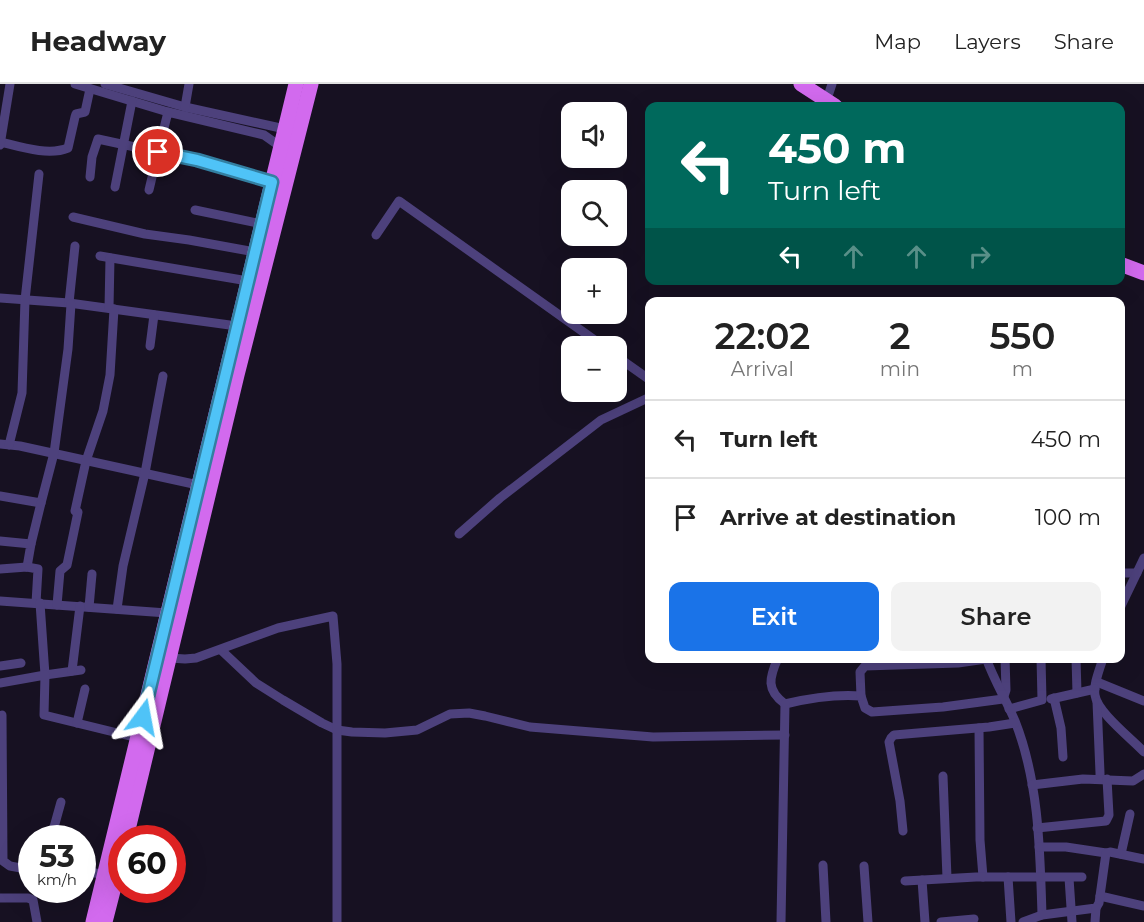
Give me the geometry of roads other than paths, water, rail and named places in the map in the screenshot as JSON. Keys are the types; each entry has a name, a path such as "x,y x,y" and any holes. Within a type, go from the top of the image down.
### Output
{"main road":[{"path":"93,922 296,84"},
{"path":"129,825 237,375 311,84"},
{"path":"801,84 832,94"},
{"path":"814,84 832,94"},
{"path":"1125,258 1144,264"},
{"path":"1125,266 1144,273"},
{"path":"105,922 110,903"}],"street":[{"path":"10,84 4,99 0,144 60,151 68,148 76,114 85,112 82,86 168,112 264,135 281,147"},
{"path":"105,84 184,107 285,129"},
{"path":"184,107 189,84"},
{"path":"115,187 132,101"},
{"path":"149,190 168,112"},
{"path":"90,177 92,157 98,139 197,160 272,182"},
{"path":"39,174 25,300 22,393 5,445 54,453 198,485"},
{"path":"376,235 399,201 589,336"},
{"path":"195,210 262,224"},
{"path":"73,217 146,234 255,252"},
{"path":"27,567 54,453 68,349 75,246"},
{"path":"114,309 109,308 105,257 248,281"},
{"path":"0,298 114,309 237,326"},
{"path":"57,605 60,571 67,565 86,461 103,411 110,375 114,309"},
{"path":"150,346 154,315"},
{"path":"627,364 645,376"},
{"path":"117,609 123,566 145,473 163,376"},
{"path":"459,534 500,498 601,420 645,399"},
{"path":"0,496 41,503"},
{"path":"0,541 31,544"},
{"path":"1125,598 1144,558"},
{"path":"0,569 27,567 36,568 39,572 38,603 45,675 44,715 138,738"},
{"path":"1125,573 1137,573"},
{"path":"0,683 77,670 85,607 92,574"},
{"path":"0,601 167,613"},
{"path":"170,658 196,658 278,628 333,616 338,664 337,922"},
{"path":"221,650 256,683 337,730 352,732 417,730 450,714 469,713 530,727 563,731 653,737 785,735"},
{"path":"0,666 21,663"},
{"path":"776,663 770,685 774,696 785,704 843,695 861,696"},
{"path":"958,663 865,666 860,672 861,696 865,708 872,712 943,707 1003,699"},
{"path":"988,663 1015,723 1032,785 1038,828 1042,915"},
{"path":"1003,699 1006,690 1005,663"},
{"path":"1041,663 1042,700"},
{"path":"1076,663 1077,693"},
{"path":"1102,663 1096,685 1100,778 1105,779"},
{"path":"1009,709 1077,693 1096,685 1144,701"},
{"path":"77,723 85,689"},
{"path":"1054,698 1061,728 1062,757"},
{"path":"1097,702 1144,752"},
{"path":"781,922 785,704"},
{"path":"2,715 1,854 5,864 18,867"},
{"path":"903,831 890,742 894,735 1015,723"},
{"path":"980,728 980,840 983,877"},
{"path":"1032,785 1083,779 1132,781 1144,774"},
{"path":"943,776 947,878"},
{"path":"1038,828 1106,821 1109,816 1105,779"},
{"path":"55,825 61,801"},
{"path":"1121,854 1130,814"},
{"path":"1039,847 1066,847 1110,852 1144,859"},
{"path":"1095,922 1106,853"},
{"path":"823,865 826,922"},
{"path":"864,866 868,922"},
{"path":"96,873 104,875"},
{"path":"905,881 983,877 1082,877"},
{"path":"1008,877 1011,922"},
{"path":"1069,878 1071,917"},
{"path":"922,880 925,922"},
{"path":"1100,896 1144,906"},
{"path":"0,898 33,900 37,922"},
{"path":"1026,921 1042,915 1071,917 1096,908"},
{"path":"941,922 974,919"}]}
